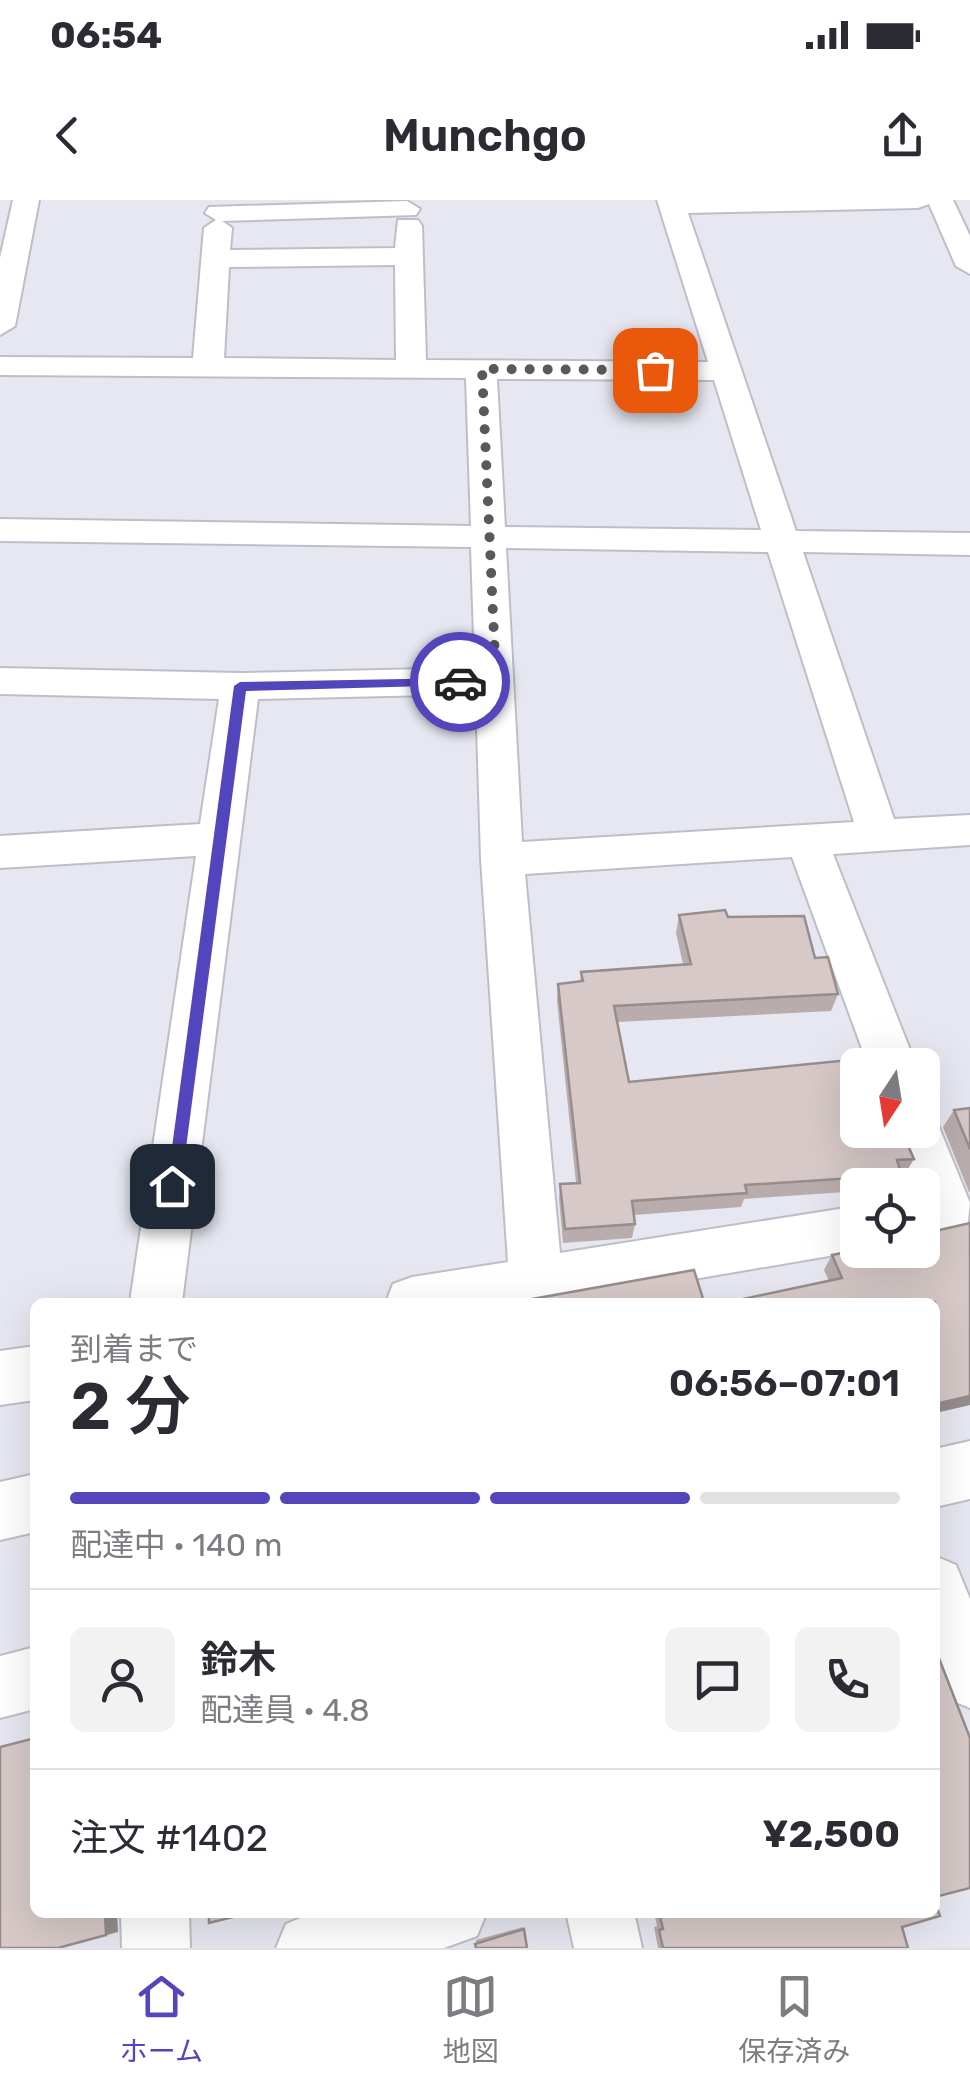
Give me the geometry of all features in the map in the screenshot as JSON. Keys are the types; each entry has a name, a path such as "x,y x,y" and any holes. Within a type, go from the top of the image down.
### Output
{"street":[{"path":"0,326 26,200"},
{"path":"879,836 670,202 918,200"},
{"path":"940,200 970,266"},
{"path":"208,367 219,206 407,204 411,368"},
{"path":"217,259 408,256"},
{"path":"0,366 724,371"},
{"path":"482,369 502,859 536,1282"},
{"path":"0,530 970,544"},
{"path":"0,681 240,686 496,681"},
{"path":"157,1298 240,686"},
{"path":"502,859 970,830"},
{"path":"0,852 219,839"},
{"path":"807,840 886,1048"},
{"path":"923,1148 947,1214"},
{"path":"437,1298 840,1232"},
{"path":"0,1378 30,1374"},
{"path":"940,1477 970,1470"},
{"path":"0,1512 30,1504"},
{"path":"940,1599 970,1677"},
{"path":"0,1687 30,1679"},
{"path":"154,1918 156,1948"},
{"path":"310,1948 429,1918"},
{"path":"601,1918 608,1948"}],"building":[{"path":"725,910 728,917 804,916 815,958 828,957 838,994 614,1006 629,1082 840,1061 840,1148 909,1148 914,1159 897,1160 899,1168 840,1168 840,1179 745,1185 747,1193 632,1201 635,1224 565,1229 560,1184 580,1183 558,984 583,981 581,972 691,964 679,915"},
{"path":"970,1108 970,1149 954,1110"},
{"path":"970,1223 970,1396 940,1403 940,1298 748,1298 842,1278 832,1255 840,1253 840,1268 940,1268 940,1230"},
{"path":"694,1270 703,1298 538,1298"},
{"path":"940,1661 970,1738 970,1888 940,1896"},
{"path":"30,1739 30,1918 105,1918 106,1935 58,1948 0,1948 0,1747"},
{"path":"660,1918 933,1918 902,1927 908,1948 663,1948 659,1930 663,1929"},
{"path":"524,1929 527,1948 476,1948 475,1944"}],"way so far":[{"path":"460,682 496,681 482,369 655,370"}],"route":[{"path":"172,1186 240,686 460,682"}]}
